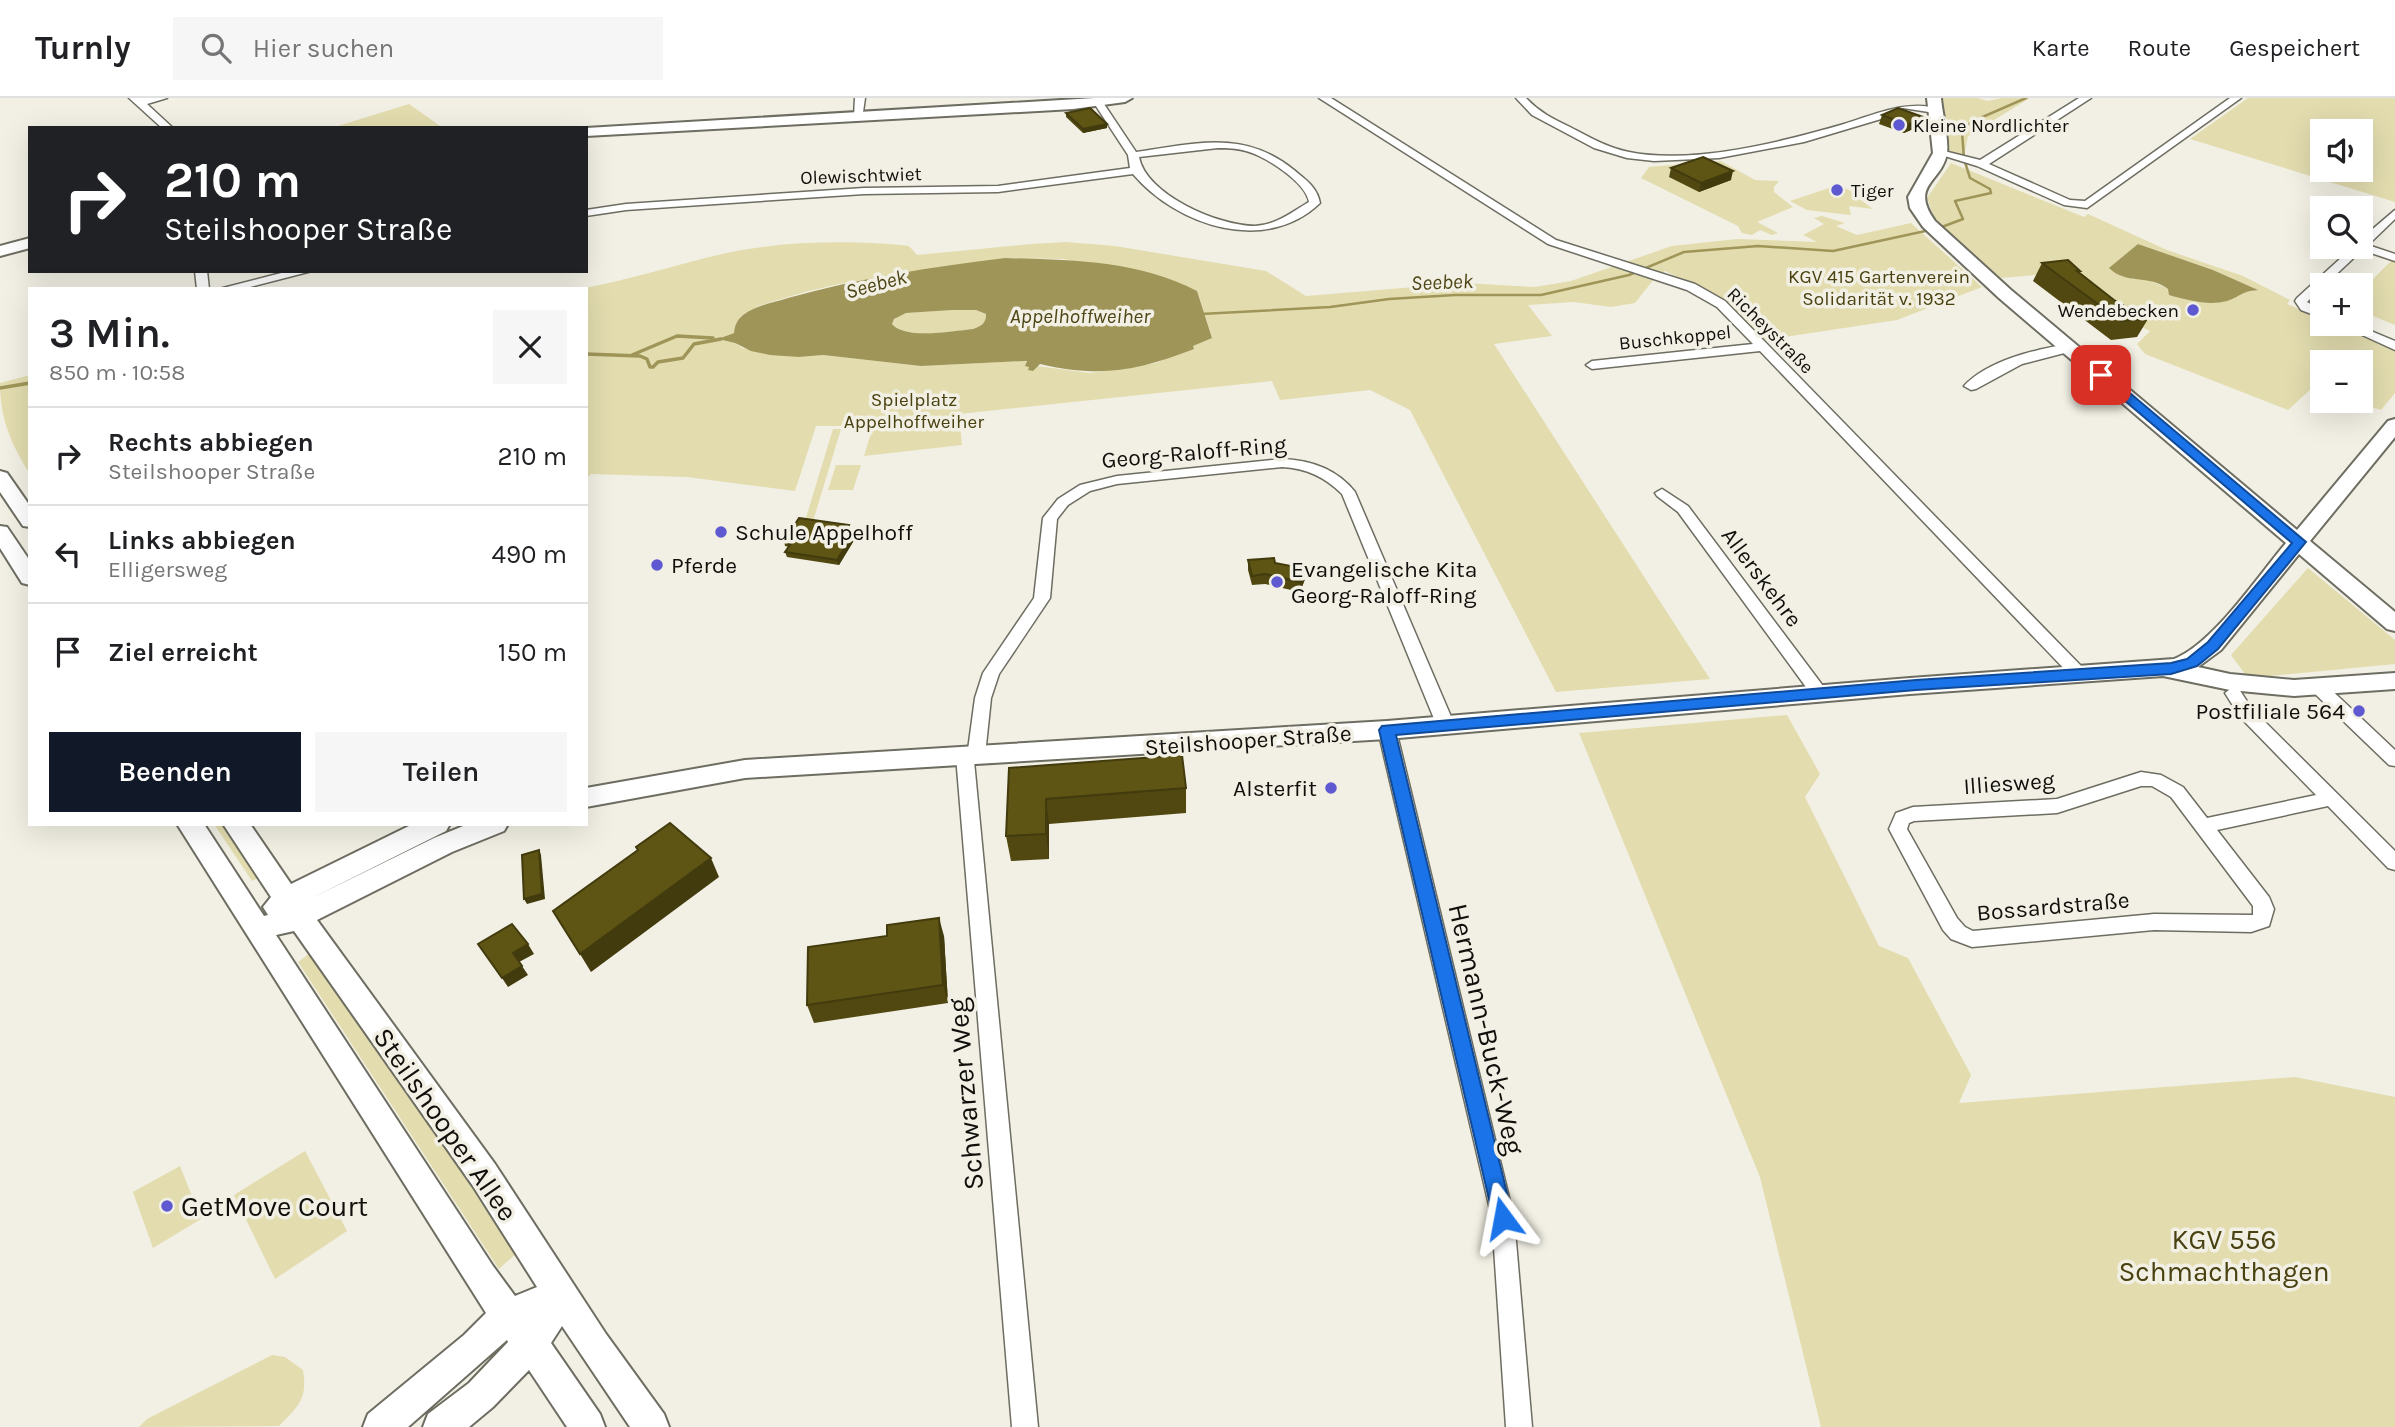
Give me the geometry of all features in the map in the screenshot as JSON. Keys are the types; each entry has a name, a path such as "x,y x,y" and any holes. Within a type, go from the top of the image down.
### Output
{"street":[{"path":"137,101 162,98"},
{"path":"859,117 860,98"},
{"path":"588,132 859,117 1041,102 1099,103 1125,98"},
{"name":"Richeystraße","path":"1324,98 1552,242 1691,287 1721,304 2080,675"},
{"path":"1521,98 1525,106 1535,113 1598,146 1627,155 1654,158 1719,155 1800,140 1878,117 1902,105 1935,104 1940,153 1916,197 1918,208 1931,226 2068,348 2395,624"},
{"path":"1970,161 2086,98"},
{"path":"1940,153 1970,161 2067,203 2087,205 2236,98"},
{"path":"137,101 167,126"},
{"path":"1099,103 1133,155 1136,170 1152,188 1178,206 1229,226 1251,229 1272,227 1315,203 1308,187 1270,157 1251,148 1223,145 1133,155"},
{"name":"Olewischtwiet","path":"588,213 626,206 848,192 998,189 1136,170"},
{"path":"2373,234 2395,213"},
{"path":"0,246 28,241"},
{"path":"0,251 28,242"},
{"path":"2373,250 2395,258"},
{"path":"2331,273 2346,259"},
{"path":"234,287 297,273"},
{"path":"2310,293 2301,301 2310,309"},
{"path":"2372,336 2395,346"},
{"name":"Buschkoppel","path":"1592,365 1763,347"},
{"path":"1971,386 1982,378 2048,350 2068,348"},
{"name":"Steilshooper Straße","path":"588,798 745,769 1447,726 1820,694 2162,669 2192,662 2206,653 2395,425"},
{"name":"Georg-Raloff-Ring","path":"971,755 991,673 1042,598 1050,518 1063,502 1085,488 1117,480 1282,463 1293,463 1323,472 1334,478 1348,492 1447,726"},
{"path":"0,477 28,518"},
{"name":"Allerskehre","path":"1661,493 1683,509 1820,694"},
{"path":"0,532 17,561"},
{"path":"2162,669 2230,682 2294,688 2395,681"},
{"path":"2080,675 2153,681 2233,693 2271,694 2294,688"},
{"path":"2318,687 2395,760"},
{"path":"2233,693 2246,713 2395,863"},
{"name":"Hermann-Buck-Weg","path":"1387,730 1503,1218 1519,1427"},
{"name":"Schwarzer Weg","path":"971,755 1025,1427"},
{"name":"Steilshooper Straße","path":"588,780 705,764 745,769"},
{"name":"Illiesweg","path":"1899,822 1913,814 2057,806 2141,779 2162,783 2177,792 2203,826"},
{"path":"2203,826 2330,799"},
{"name":"Bossardstraße","path":"1899,822 1898,829 1950,924 1958,933 1972,939 2154,922 2251,924 2262,920 2262,903 2203,826"},
{"name":"Steilshooper Allee","path":"191,826 481,1278 587,1427"},
{"name":"Steilshooper Allee","path":"237,826 484,1175 651,1427"},
{"path":"257,929 369,855 433,826"},
{"path":"293,907 490,826"},
{"path":"381,1427 476,1347 508,1315 562,1296"},
{"path":"441,1427 498,1379 530,1344 562,1296"}],"green space":[{"path":"1943,98 1977,98 1988,101 2030,98 1968,136 1964,156 1944,149"},
{"path":"2248,98 2395,98 2395,202 2330,182 2373,182 2373,119 2310,119 2310,176 2190,139"},
{"path":"409,104 440,126 338,126"},
{"path":"1721,161 1755,180 1779,181 1774,192 1793,207 1757,222 1778,233 1772,235 1760,230 1752,235 1742,233 1738,226 1641,178 1649,167"},
{"path":"1951,163 2084,217 2088,214 2167,250 2243,276 2290,300 2287,304 2310,314 2310,336 2362,336 2395,350 2395,393 2381,410 2373,408 2373,350 2310,350 2310,390 2288,410 2145,354 2137,344 2150,331 2125,318 2109,305 2095,283 2060,273 2000,278 1935,220 1927,198","holes":["2138,244 2213,270 2257,290 2206,303 2181,296 2150,281 2132,279"]},
{"path":"1838,185 1866,198 1861,200 1873,209 1849,206 1851,215 1807,210 1790,201"},
{"path":"1822,216 1845,223 1836,226 1857,235 1911,223 1982,287 1897,320 1765,340 1722,298 1665,271 1654,279 1635,303 1611,307 1574,302 1528,305 1552,336 1494,344 1710,679 1556,692 1410,410 1370,390 1280,400 1272,381 959,414 962,445 864,456 873,426 816,426 795,491 687,477 591,474 588,477 588,287 731,252 774,246 843,242 909,246 917,255 1066,242 1115,246 1266,271 1306,296 1463,283 1535,287 1571,281 1672,246 1737,239 1817,242 1803,235 1824,224 1814,218","holes":["1005,258 1064,259 1197,291 1212,337 1156,363 1090,373 1037,366 1024,361 921,366 823,355 799,357 742,348 735,343 718,339 734,333 741,316 758,306 805,292 839,284"]},
{"path":"2391,261 2395,262 2395,325 2373,316 2373,279"},
{"path":"976,310 986,314 985,320 981,326 973,329 930,333 907,332 892,324 894,319 906,313"},
{"path":"28,376 28,471 8,431 2,408 0,383"},
{"path":"833,429 841,429 813,521 805,521"},
{"path":"836,465 861,465 853,490 828,490"},
{"path":"2308,568 2395,640 2395,664 2270,676 2245,674 2231,655"},
{"name":"KGV 556 Schmachthagen","path":"1787,715 1820,774 1805,797 1879,946 1908,958 1971,1075 1959,1103 2295,1077 2395,1097 2395,1427 1821,1427 1760,1177 1579,733"},
{"path":"215,826 223,826 258,878 252,881"},
{"path":"309,954 519,1251 499,1269 298,962"},
{"path":"305,1151 347,1231 275,1279 234,1195"},
{"name":"GetMove Court","path":"180,1166 201,1219 153,1248 133,1192"},
{"path":"272,1355 285,1357 303,1370 304,1380 300,1402 279,1426 139,1427 147,1419"}],"water":[{"path":"2138,244 2213,270 2258,290 2227,301 2198,302 2169,295 2168,289 2161,284 2123,276 2109,268"},
{"name":"Appelhoffweiher","path":"1005,258 1079,261 1127,267 1174,281 1197,291 1212,338 1193,346 1194,349 1154,363 1100,371 1081,371 1040,364 1033,371 1025,366 1027,361 921,366 823,355 770,355 718,339 734,333 741,317 764,305 869,279","holes":["976,310 986,314 986,317 982,324 973,329 918,333 898,329 892,324 894,319 906,313"]}],"building":[{"path":"1090,108 1107,124 1083,129 1066,113"},
{"path":"1898,108 1923,117 1908,125 1882,115"},
{"path":"1703,157 1733,171 1701,183 1671,168"},
{"path":"2068,260 2080,271 2077,271 2114,300 2148,319 2121,321 2042,263"},
{"path":"799,518 849,525 846,531 854,532 837,560 785,552 792,542 784,541"},
{"path":"1274,558 1275,563 1306,569 1300,582 1265,574 1252,576 1248,560"},
{"path":"1182,755 1186,788 1046,799 1046,834 1006,836 1009,768"},
{"path":"670,823 711,858 580,954 553,911 638,850 636,847"},
{"path":"539,850 542,894 524,899 522,855"},
{"path":"939,918 943,985 807,1005 808,947 887,936 887,925"},
{"path":"512,924 528,944 513,953 522,966 502,978 478,944"}],"waterway":[{"name":"Seebek","path":"1939,228 1963,219 1955,201 1991,193 1990,189 1970,178 1964,159 1962,132 1971,122 2026,98"},
{"name":"Seebek","path":"1201,314 1330,307 1389,299 1455,295 1541,295 1629,275 1684,252 1758,246 1833,251 1930,230"},
{"name":"Seebek","path":"632,355 677,336 713,338"},
{"name":"Seebek","path":"588,354 640,356 647,359 650,367 653,367 658,362 683,358 694,344 721,339"},
{"name":"Seebek","path":"0,388 28,383"}],"place":[{"name":"Kleine Nordlichter","path":"1899,125"},
{"name":"Tiger","path":"1837,190"},
{"name":"Wendebecken","path":"2193,310"},
{"name":"Schule Appelhoff","path":"721,532"},
{"name":"Pferde","path":"657,565"},
{"name":"Evangelische Kita Georg-Raloff-Ring","path":"1277,582"},
{"name":"Postfiliale 564","path":"2359,711"},
{"name":"Alsterfit","path":"1331,788"},
{"name":"GetMove Court","path":"167,1206"}],"route":[{"path":"1503,1218 1387,730 1916,685 2171,668 2192,662 2213,645 2300,542 2101,375"}],"park label":[{"name":"KGV 415 Gartenverein Solidarität v. 1932","path":"1879,287"},
{"name":"Spielplatz Appelhoffweiher","path":"914,410"}]}
